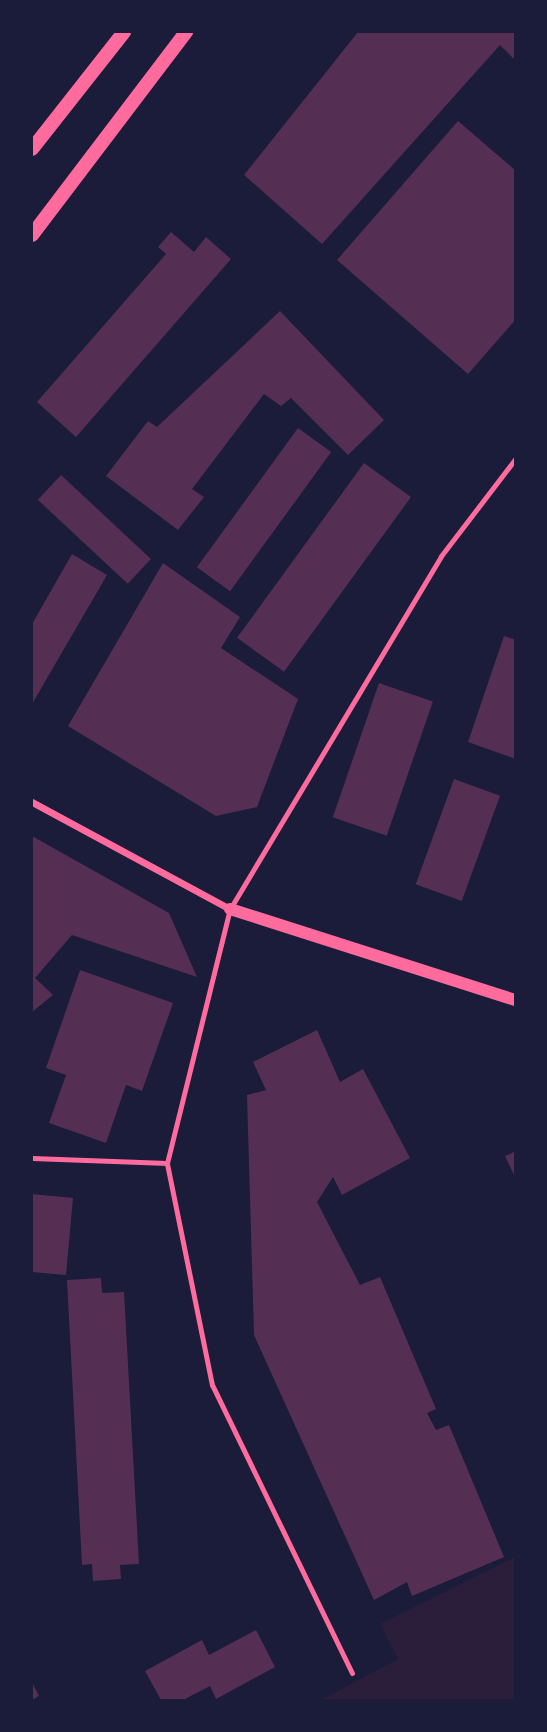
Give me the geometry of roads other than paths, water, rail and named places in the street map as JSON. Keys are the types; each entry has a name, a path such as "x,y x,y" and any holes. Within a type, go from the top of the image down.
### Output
{"main road":[{"path":"32,149 124,32"},
{"path":"32,235 186,32"}],"street":[{"path":"32,802 230,909 516,1000"}],"lane":[{"path":"352,1673 212,1385 167,1163 230,909 441,556 516,458"},
{"path":"32,1158 167,1163"}]}
